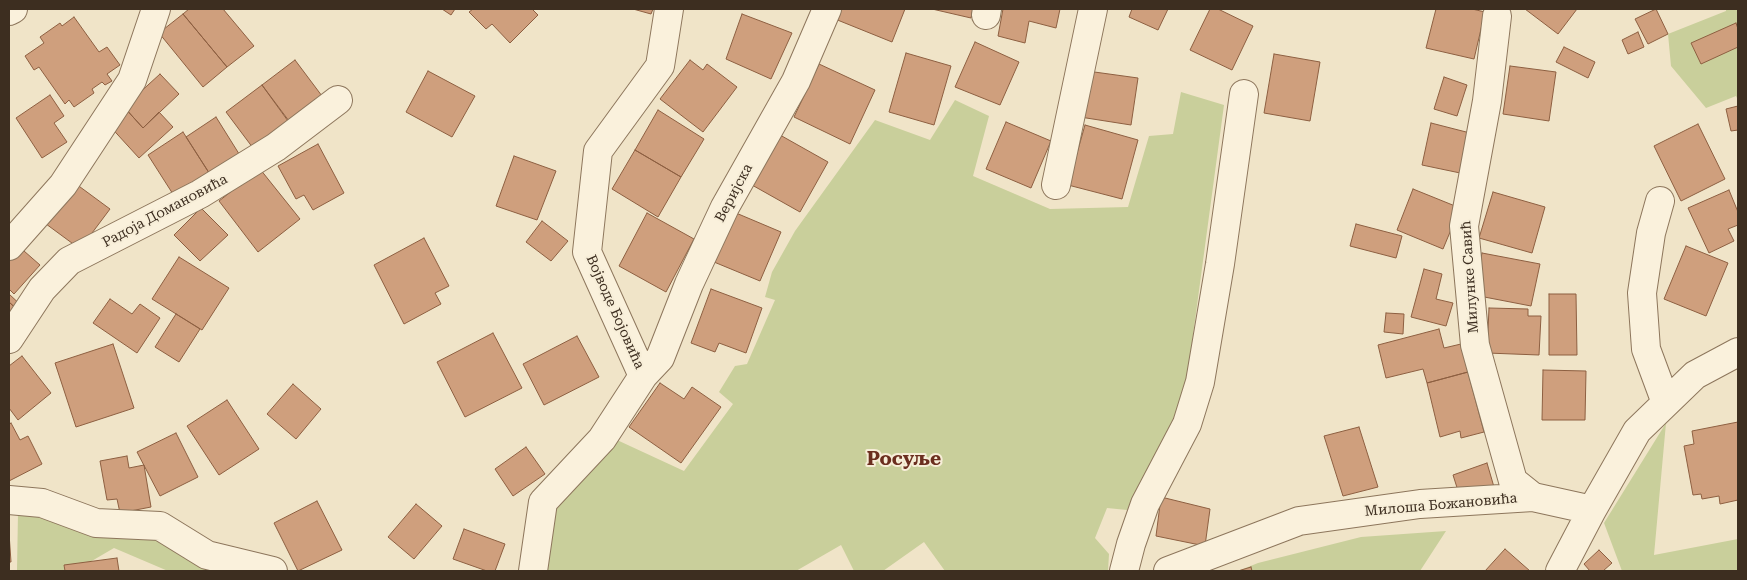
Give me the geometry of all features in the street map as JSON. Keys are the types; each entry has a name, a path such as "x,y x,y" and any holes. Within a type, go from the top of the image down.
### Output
{"street":[{"path":"9,11 13,9"},
{"path":"9,246 63,185 132,80 156,9"},
{"name":"Војводе Бојовића","path":"533,571 543,502 602,439 642,376 587,252 598,152 660,66 669,9"},
{"name":"Веријска","path":"642,376 660,358 689,284 725,207 796,81 827,9"},
{"path":"1056,185 1093,9"},
{"name":"Милунке Савић","path":"1497,16 1488,101 1464,226 1475,345 1513,481 1533,497"},
{"path":"1124,571 1145,504 1187,424 1200,382 1220,264 1244,94"},
{"name":"Радоја Домановића","path":"9,339 42,289 70,261 200,194 276,147 338,100"},
{"path":"1660,200 1651,233 1642,293 1646,349 1666,404"},
{"path":"1560,571 1592,510 1638,431 1695,375 1738,352"},
{"name":"Милоша Божановића","path":"1168,571 1299,521 1420,504 1533,497 1592,510"},
{"path":"9,500 42,503 96,523 160,526 207,555 273,571"}],"green space":[{"path":"1726,9 1738,9 1738,100 1736,96 1706,108 1671,66 1668,34 1726,11"},
{"path":"1181,92 1224,105 1186,387 1172,423 1127,510 1107,508 1095,538 1109,554 1108,571 945,571 924,542 883,571 854,571 841,545 796,571 547,571 553,508 617,440 684,471 733,404 719,392 735,366 747,364 775,300 765,297 772,272 795,231 875,120 930,140 955,100 989,116 973,176 1050,209 1128,207 1149,136 1173,134"},
{"path":"1666,423 1654,555 1738,539 1738,571 1622,571 1604,523"},
{"path":"18,513 156,536 225,571 168,571 114,548 90,562 64,566 65,571 9,571 17,570"},
{"path":"1446,531 1420,571 1238,571 1258,563 1361,537"}],"building":[{"path":"189,9 223,9 254,46 227,67 183,14"},
{"path":"442,9 455,9 451,15"},
{"path":"473,9 532,9 538,15 510,43 492,24 486,29 469,12"},
{"path":"633,9 653,9 651,14"},
{"path":"839,9 905,9 892,42 835,19"},
{"path":"932,9 973,9 971,18"},
{"path":"1003,9 1060,9 1056,28 1029,21 1025,43 998,36"},
{"path":"1132,9 1168,9 1158,30 1129,17"},
{"path":"1210,9 1218,9 1253,26 1232,70 1190,50"},
{"path":"1436,9 1472,9 1485,12 1474,59 1426,48"},
{"path":"1525,9 1577,9 1558,34"},
{"path":"1656,9 1668,34 1648,44 1635,19"},
{"path":"183,14 227,67 203,87 159,33"},
{"path":"742,14 792,33 771,79 726,59"},
{"path":"74,17 99,52 107,47 120,65 107,74 112,81 105,85 102,82 92,89 94,93 74,107 69,100 65,104 39,67 34,70 25,56 44,43 40,37 60,23 62,26"},
{"path":"1736,23 1738,47 1701,64 1691,43"},
{"path":"1638,32 1644,47 1628,54 1622,40"},
{"path":"975,42 1019,62 1000,105 955,87"},
{"path":"1564,47 1595,62 1588,78 1556,62"},
{"path":"906,53 951,66 934,125 889,112"},
{"path":"1274,54 1320,62 1310,121 1264,113"},
{"path":"295,60 322,96 288,121 262,85"},
{"path":"690,60 703,70 707,64 737,87 703,132 660,99"},
{"path":"819,64 875,90 850,144 794,117"},
{"path":"1510,66 1556,72 1549,121 1503,114"},
{"path":"428,71 475,96 452,137 406,112"},
{"path":"1087,71 1138,78 1131,125 1080,117"},
{"path":"160,74 179,94 143,128 124,107"},
{"path":"1444,77 1467,85 1457,116 1434,109"},
{"path":"262,85 292,125 256,152 226,112"},
{"path":"50,95 64,116 54,123 67,142 42,158 16,118"},
{"path":"1738,106 1738,130 1731,131 1726,109"},
{"path":"124,107 143,128 159,112 173,127 139,158 107,123"},
{"path":"658,110 704,139 681,177 635,150"},
{"path":"216,117 241,157 211,176 186,137"},
{"path":"1006,122 1051,141 1031,188 986,169"},
{"path":"1431,123 1474,134 1465,174 1422,165"},
{"path":"1698,124 1725,179 1681,201 1654,146"},
{"path":"1085,125 1138,140 1122,199 1068,185"},
{"path":"183,132 213,179 178,202 148,155"},
{"path":"780,135 828,162 800,212 752,185"},
{"path":"318,144 344,193 313,210 304,195 296,199 278,166"},
{"path":"635,150 681,177 658,217 612,189"},
{"path":"514,156 556,171 537,220 496,206"},
{"path":"260,169 300,219 258,252 219,201"},
{"path":"72,181 110,209 80,249 42,221"},
{"path":"1413,189 1460,208 1443,249 1397,230"},
{"path":"1729,190 1738,212 1738,225 1728,229 1734,241 1709,253 1688,208"},
{"path":"1493,192 1545,207 1532,253 1479,238"},
{"path":"201,208 228,235 200,261 174,235"},
{"path":"647,213 694,239 666,292 619,266"},
{"path":"736,213 781,232 760,281 714,262"},
{"path":"542,221 568,241 551,261 526,242"},
{"path":"1356,224 1402,236 1396,258 1350,246"},
{"path":"424,238 449,286 435,293 441,304 404,324 374,265"},
{"path":"16,244 40,265 14,294 9,289 9,253"},
{"path":"1686,246 1728,263 1706,316 1664,299"},
{"path":"1482,253 1540,264 1531,306 1474,295"},
{"path":"179,257 229,288 202,330 152,299"},
{"path":"1424,269 1442,274 1436,299 1453,303 1446,326 1411,317"},
{"path":"711,289 762,308 746,353 719,343 715,352 691,343"},
{"path":"9,294 25,309 21,313 9,302"},
{"path":"1549,294 1576,294 1577,355 1549,355"},
{"path":"110,299 132,314 140,304 160,318 137,353 93,323"},
{"path":"9,302 21,313 9,326"},
{"path":"1489,308 1528,309 1528,316 1541,316 1539,355 1487,353"},
{"path":"1386,313 1404,314 1403,334 1384,332"},
{"path":"176,314 200,329 179,362 155,347"},
{"path":"1439,329 1444,348 1461,344 1468,372 1427,383 1423,369 1386,378 1378,345"},
{"path":"493,333 522,388 465,417 437,362"},
{"path":"577,336 599,377 544,405 523,364"},
{"path":"113,344 134,408 76,427 55,363"},
{"path":"22,356 51,393 18,420 9,408 9,366"},
{"path":"1543,370 1586,371 1585,420 1542,420"},
{"path":"1468,372 1484,432 1461,438 1460,431 1440,437 1427,383"},
{"path":"660,383 684,399 692,387 721,407 681,463 629,427"},
{"path":"293,384 321,409 296,439 267,414"},
{"path":"227,400 259,449 219,475 187,426"},
{"path":"1738,422 1738,500 1720,504 1719,496 1702,499 1701,494 1693,495 1684,446 1694,444 1692,431"},
{"path":"11,423 20,440 28,436 42,464 9,481 9,425"},
{"path":"1359,427 1378,487 1343,496 1324,436"},
{"path":"176,433 198,477 160,496 137,452"},
{"path":"526,447 545,474 513,496 495,469"},
{"path":"127,456 129,468 144,465 151,507 120,513 117,499 107,500 100,461"},
{"path":"1487,463 1494,487 1460,497 1453,475"},
{"path":"1161,497 1210,509 1205,546 1156,536"},
{"path":"317,501 342,550 298,571 274,523"},
{"path":"416,504 442,526 414,559 388,537"},
{"path":"464,529 505,544 495,571 487,571 453,559"},
{"path":"9,533 11,562 9,562"},
{"path":"1505,549 1530,571 1485,571"},
{"path":"1599,550 1612,563 1603,571 1590,571 1584,564"},
{"path":"117,558 119,571 65,571 64,565"},
{"path":"1251,567 1252,571 1238,571"}],"district":[{"name":"Росуље","path":"904,459"}]}
